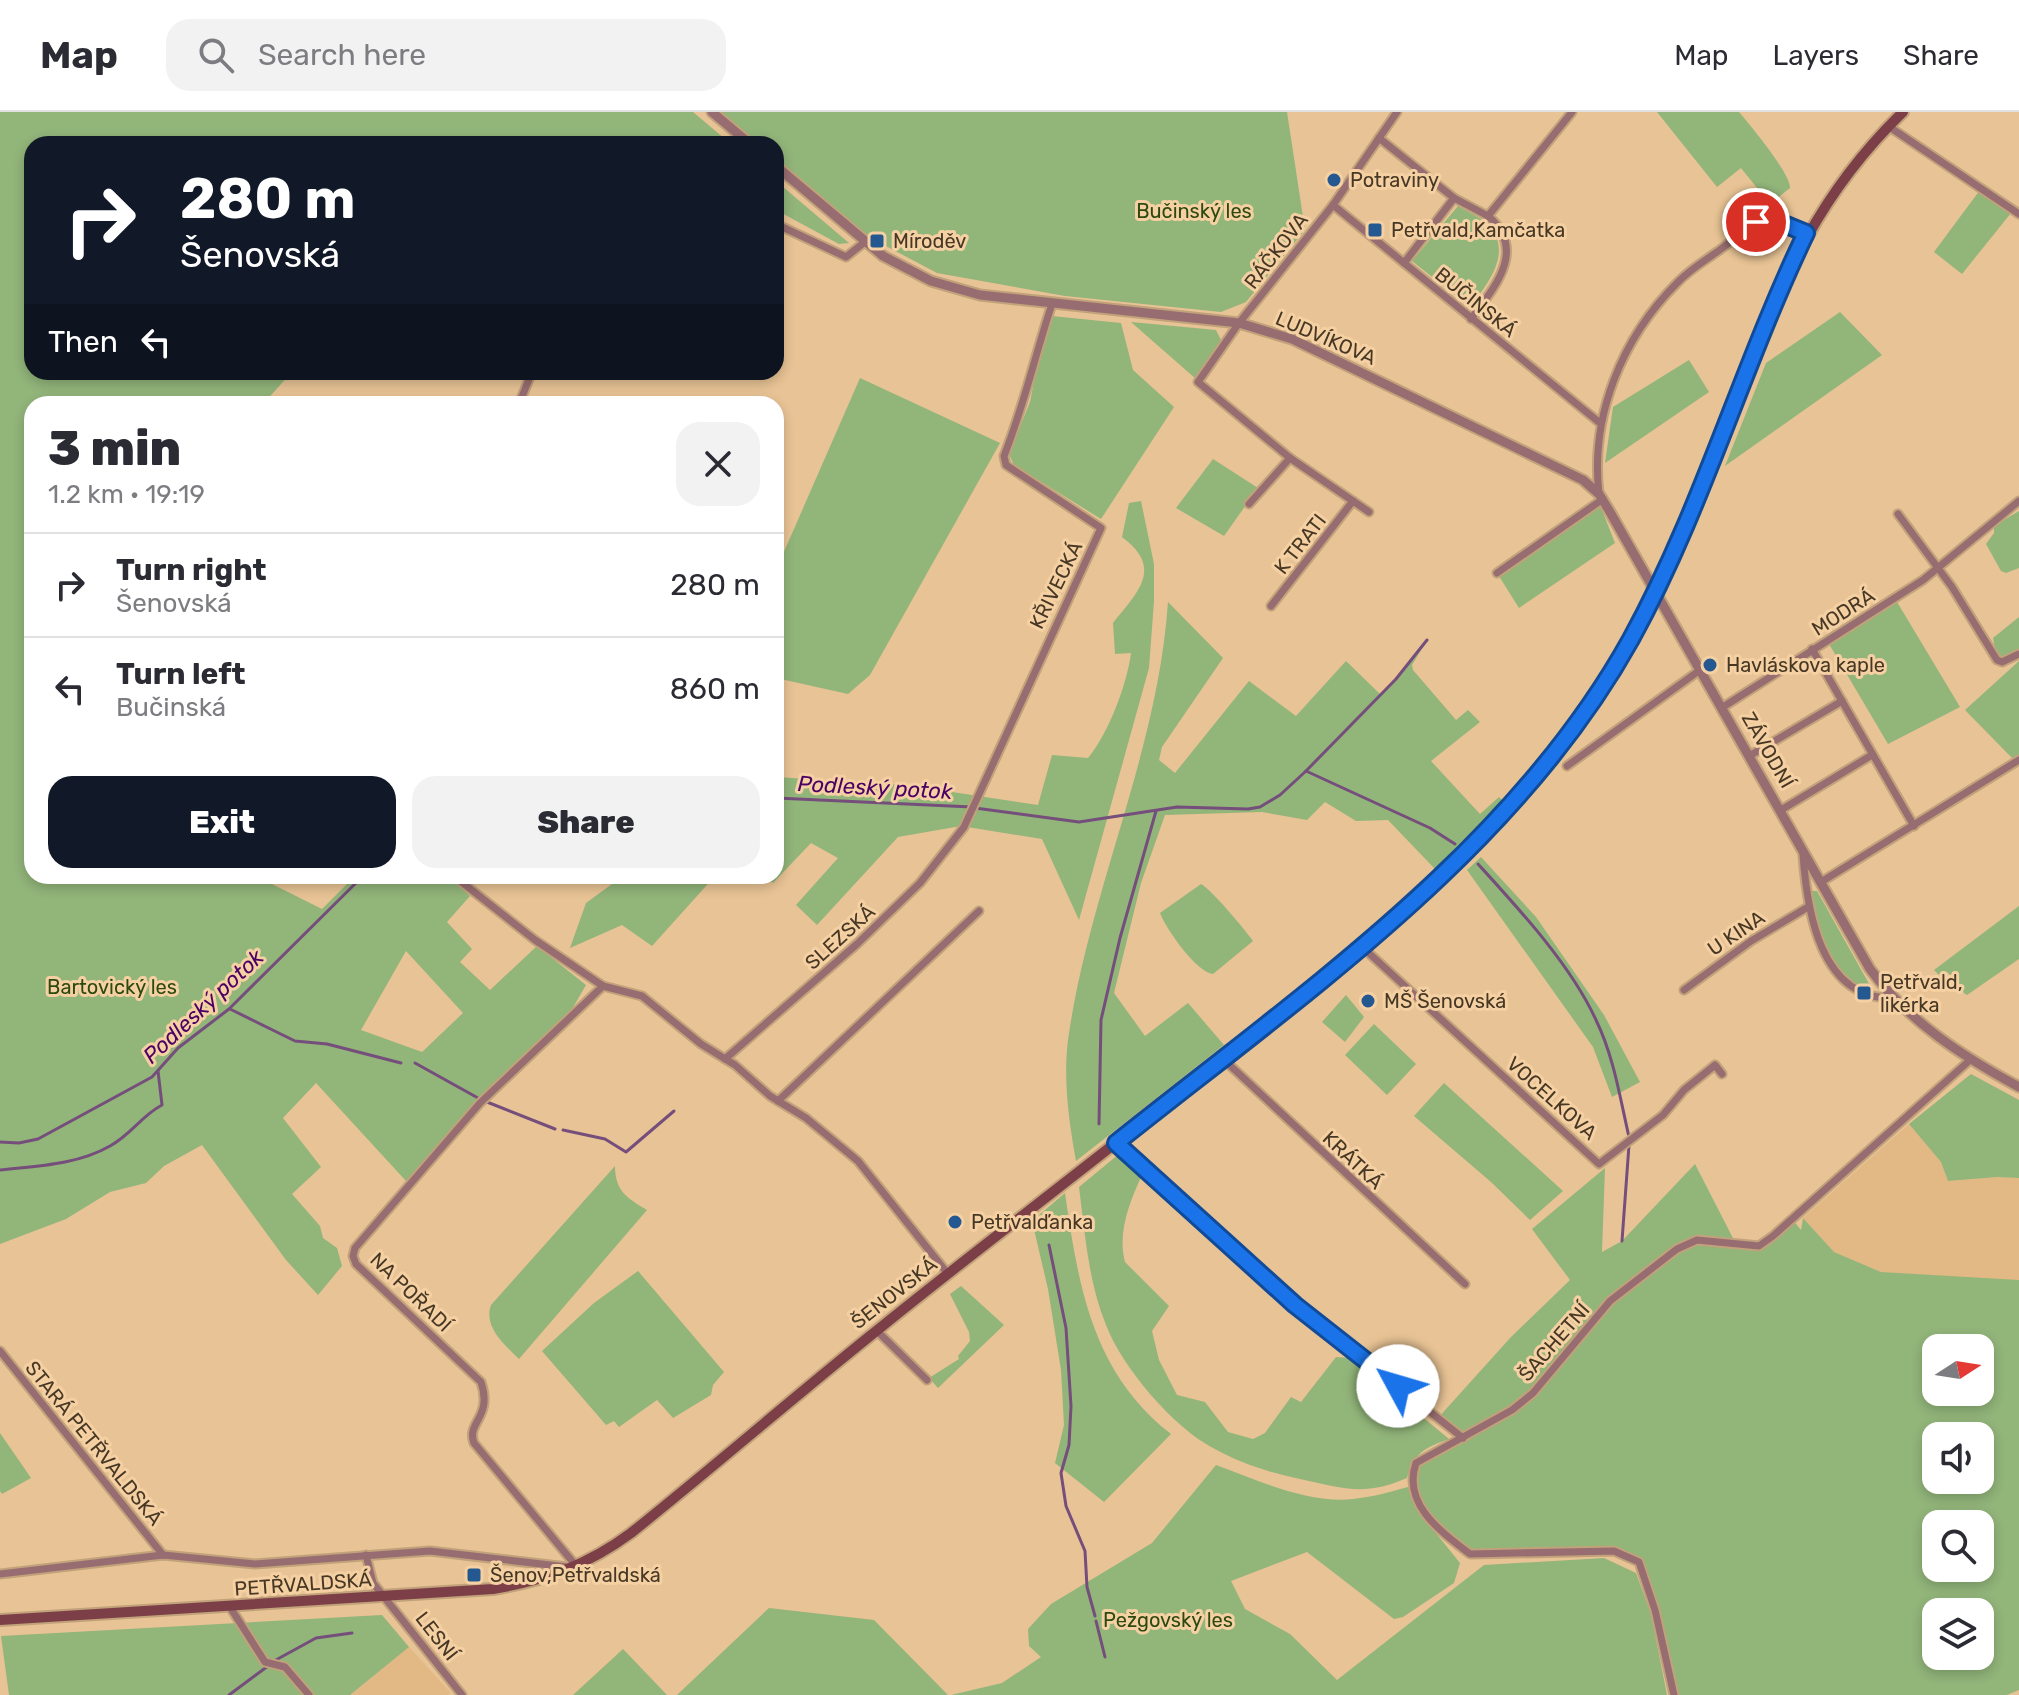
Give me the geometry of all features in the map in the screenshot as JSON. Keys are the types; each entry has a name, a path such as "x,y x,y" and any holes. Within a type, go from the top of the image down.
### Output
{"main road":[{"name":"ŠENOVSKÁ","path":"602,1553 641,1525 876,1330 1116,1143 1360,945 1458,860 1527,787 1604,683 1656,591 1769,315 1806,233 1848,172 1903,112"},
{"name":"PETŘVALDSKÁ","path":"0,1620 493,1589 536,1581 577,1567 602,1553"}],"street":[{"path":"712,112 740,136"},
{"name":"RÁČKOVA","path":"1198,382 1239,323 1333,205 1397,112"},
{"path":"1488,216 1572,112"},
{"path":"1888,126 2019,214"},
{"path":"1379,138 1454,198 1488,216 1501,230 1506,254 1502,277 1471,319"},
{"name":"LUDVÍKOVA","path":"784,173 883,256 931,281 980,295 1239,323 1292,339 1565,470 1601,496 1656,591"},
{"path":"1404,263 1454,198"},
{"name":"BUČINSKÁ","path":"1333,205 1600,423"},
{"path":"1497,573 1601,496 1596,460 1600,423 1628,351 1652,311 1679,280 1760,220 1772,219 1806,233"},
{"path":"784,228 846,257 866,241"},
{"name":"KŘIVECKÁ","path":"964,827 1101,528 1006,465 1004,456 1026,401 1035,356 1052,304"},
{"name":"K TRATI","path":"1198,382 1290,458 1369,512"},
{"path":"1249,504 1290,458"},
{"name":"K TRATI","path":"1271,606 1353,501"},
{"name":"MODRÁ","path":"1723,707 1939,568 2019,501"},
{"path":"1898,514 1939,568 1997,660 2002,662 2019,654"},
{"name":"ZÁVODNÍ","path":"1656,591 1870,969 1893,998 1936,1036 1970,1060 2019,1087"},
{"path":"1812,649 1914,826"},
{"path":"1567,766 1700,670"},
{"path":"1751,755 1842,701"},
{"path":"1781,810 1872,755"},
{"path":"1821,882 2019,760"},
{"name":"SLEZSKÁ","path":"725,1059 857,944 920,883 964,827"},
{"name":"ZÁVODNÍ","path":"1803,849 1808,907 1818,941 1837,971 1864,993 1893,998"},
{"path":"464,884 535,940 603,986 642,996 701,1044 806,1118 858,1161 948,1274"},
{"name":"U KINA","path":"1684,990 1751,941 1808,907"},
{"path":"778,1101 979,911"},
{"name":"VOCELKOVA","path":"1360,945 1599,1164 1631,1140 1715,1065 1722,1074"},
{"name":"NA POŘADÍ","path":"577,1567 474,1443 473,1429 487,1398 481,1382 356,1264 353,1256 355,1248 480,1103 603,986"},
{"name":"KRÁTKÁ","path":"1222,1058 1465,1284"},
{"name":"ŠACHETNÍ","path":"1674,1695 1655,1610 1639,1562 1614,1551 1470,1554 1436,1526 1416,1501 1411,1479 1416,1463 1434,1450 1463,1438 1512,1410 1533,1393 1610,1301 1677,1249 1697,1240 1759,1246 1970,1060"},
{"path":"1116,1143 1295,1305 1463,1438"},
{"path":"876,1330 927,1380"},
{"name":"STARÁ PETŘVALDSKÁ","path":"0,1351 163,1555"},
{"name":"STARÁ PETŘVALDSKÁ","path":"0,1574 163,1555 255,1564 430,1551 577,1567"},
{"path":"366,1555 373,1583 386,1597"},
{"name":"LESNÍ","path":"386,1597 462,1695"},
{"path":"230,1607 265,1662 285,1667 309,1695"}],"shaded area":[{"path":"1909,1124 1941,1162 1948,1181 2019,1178 2019,1281 1881,1272 1834,1252 1803,1218"},
{"path":"409,1647 451,1693 350,1695"}],"green space":[{"name":"Bartovický les","path":"0,112 693,112 722,136 24,136 24,380 285,380 270,396 24,396 24,884 272,884 322,909 347,884 457,884 470,896 447,922 472,949 460,962 490,990 537,946 586,985 571,1011 406,1181 316,1083 283,1118 321,1167 292,1194 320,1226 323,1238 337,1248 342,1266 318,1295 286,1260 202,1145 164,1166 146,1183 110,1192 66,1219 0,1244","holes":["406,951 463,1013 422,1052 361,1030"]},
{"name":"Bučinský les","path":"719,112 1287,112 1305,230 1246,302 1221,312 1065,296 937,273 869,237 784,167 784,136 748,136"},
{"path":"1657,112 1739,112 1777,161 1790,188 1770,204 1741,168 1717,187"},
{"path":"784,188 849,243 839,244 784,214"},
{"path":"1980,190 2011,213 1962,274 1934,252"},
{"path":"1458,206 1490,227 1499,248 1495,269 1470,307 1412,261"},
{"path":"1840,312 1882,355 1725,466 1766,363"},
{"path":"1052,316 1121,323 1133,370 1174,407 1101,519 1014,465 1009,454 1030,402 1038,360"},
{"path":"1131,322 1216,330 1223,344 1196,379"},
{"path":"1689,360 1709,392 1605,463 1613,407"},
{"path":"860,378 1000,443 870,675 848,694 784,680 784,552"},
{"path":"1213,459 1258,488 1224,536 1176,508"},
{"path":"1141,501 1154,564 1149,668 1079,920 1042,839 961,826 898,837 817,925 796,905 838,858 811,843 784,871 784,777 906,785 1038,805 1052,755 1088,758 1109,723 1129,666 1131,653 1115,654 1113,623 1143,580 1142,559 1122,537 1129,503"},
{"path":"1600,505 1615,543 1519,608 1497,573"},
{"path":"2019,511 2019,568 2006,573 2001,571 1986,544 1994,533 1994,526"},
{"path":"1168,602 1223,658 1162,747 1159,760 1175,773 1249,681 1296,716 1346,661 1381,695 1427,640 1412,665 1413,670 1456,720 1468,710 1480,722 1431,761 1480,814 1499,797 1503,801 1435,869 1388,820 1356,821 1325,802 1307,820 1262,812 1165,815 1141,883 1114,993 1145,1036 1188,1003 1224,1045 1076,1161 1066,1086 1068,1040 1091,930 1151,713 1162,658"},
{"path":"1897,602 1960,707 1888,744 1829,644"},
{"path":"2019,617 2019,653 2003,659 1995,649 1993,638"},
{"path":"2019,661 2019,757 2014,760 1965,710"},
{"path":"1481,857 1536,917 1604,1015 1640,1082 1612,1097 1593,1047 1467,870"},
{"path":"612,884 708,884 652,946 622,925 570,948 586,903"},
{"path":"1201,884 1253,941 1213,974 1206,972 1191,958 1160,913"},
{"path":"1811,891 1817,891 1872,989 1859,986 1838,966 1816,919"},
{"path":"2019,906 2019,959 1967,995 1947,972 1939,975 1934,970"},
{"path":"1346,995 1364,1017 1345,1042 1322,1022"},
{"path":"1374,1024 1416,1064 1387,1095 1345,1055"},
{"path":"1971,1074 2019,1100 2019,1178 1948,1181 1941,1162 1909,1124"},
{"path":"1444,1083 1563,1191 1530,1220 1414,1116"},
{"path":"1119,1154 1142,1175 1129,1206 1124,1229 1125,1262 1169,1306 1152,1331 1159,1360 1177,1395 1205,1402 1228,1432 1253,1439 1265,1433 1291,1397 1301,1402 1336,1357 1351,1358 1449,1439 1421,1452 1407,1478 1378,1487 1353,1489 1255,1467 1213,1448 1182,1426 1150,1394 1124,1359 1106,1325 1095,1291 1079,1187"},
{"path":"1695,1164 1736,1244 1759,1246 1792,1219 1801,1230 1803,1218 1834,1252 1881,1272 2019,1280 2019,1690 2007,1695 1674,1695 1639,1562 1614,1551 1470,1554 1416,1501 1416,1463 1462,1438 1438,1418 1511,1337 1570,1280 1532,1229 1605,1168 1602,1252 1622,1241"},
{"path":"615,1166 620,1188 647,1210 519,1359 493,1328 489,1313 491,1305"},
{"path":"1065,1193 1083,1293 1106,1355 1144,1410 1171,1434 1104,1502 1055,1463 1064,1425 1061,1370 1048,1289 1032,1221"},
{"path":"638,1271 724,1372 713,1385 711,1395 673,1418 657,1400 619,1427 614,1421 606,1425 542,1351 594,1303"},
{"path":"961,1286 1004,1325 938,1388 929,1378 959,1359 958,1356 970,1341 969,1332 950,1294"},
{"path":"0,1433 31,1478 2,1494 0,1491"},
{"name":"Pežgovský les","path":"1216,1465 1283,1490 1318,1498 1353,1499 1408,1487 1415,1507 1460,1563 1454,1583 1403,1617 1394,1619 1307,1552 1231,1581 1245,1609 1290,1634 1337,1680 1484,1565 1604,1558 1636,1573 1651,1614 1667,1695 951,1695 1002,1683 1041,1657 1029,1646 1028,1629 1051,1604 1152,1543"},
{"path":"769,1608 874,1620 948,1695 677,1695"},
{"path":"382,1615 409,1647 350,1695 9,1695 1,1636"},
{"path":"623,1649 667,1695 573,1695"}],"waterway":[{"path":"1306,771 1396,679 1427,640"},
{"name":"Podleský potok","path":"975,808 1079,822 1177,807 1248,809 1260,807 1280,795 1306,771 1430,828 1455,844"},
{"name":"Podleský potok","path":"784,798 972,807"},
{"path":"1099,1124 1101,1020 1120,938 1156,811"},
{"name":"Podleský potok","path":"1478,864 1543,938 1585,999 1607,1048 1629,1137"},
{"name":"Podleský potok","path":"0,1142 19,1143 38,1139 152,1077 178,1048 229,1009 355,884"},
{"path":"230,1009 295,1041 327,1044 401,1063"},
{"path":"415,1063 478,1098"},
{"path":"0,1170 70,1161 118,1141 162,1105 158,1071"},
{"path":"487,1102 555,1129"},
{"path":"563,1130 605,1139 626,1152 674,1111"},
{"name":"Podleský potok","path":"1622,1241 1629,1145"},
{"path":"1049,1245 1066,1328 1071,1406 1069,1445 1061,1473 1066,1506 1085,1551 1087,1587 1095,1616"},
{"path":"1096,1621 1105,1657"},
{"path":"274,1661 316,1638 352,1633"},
{"path":"229,1695 268,1666"}],"place":[{"name":"Potraviny","path":"1334,180"},
{"name":"Petřvald,Kamčatka","path":"1375,230"},
{"name":"Míroděv","path":"877,241"},
{"name":"Havláskova kaple","path":"1710,665"},
{"name":"Petřvald, likérka","path":"1864,993"},
{"name":"MŠ Šenovská","path":"1368,1001"},
{"name":"Petřvalďanka","path":"955,1222"},
{"name":"Šenov,Petřvaldská","path":"474,1575"}],"route":[{"path":"1398,1386 1295,1305 1116,1143 1329,971 1450,868 1520,796 1576,725 1617,662 1656,591 1787,272 1806,233 1772,219 1756,222"}]}
